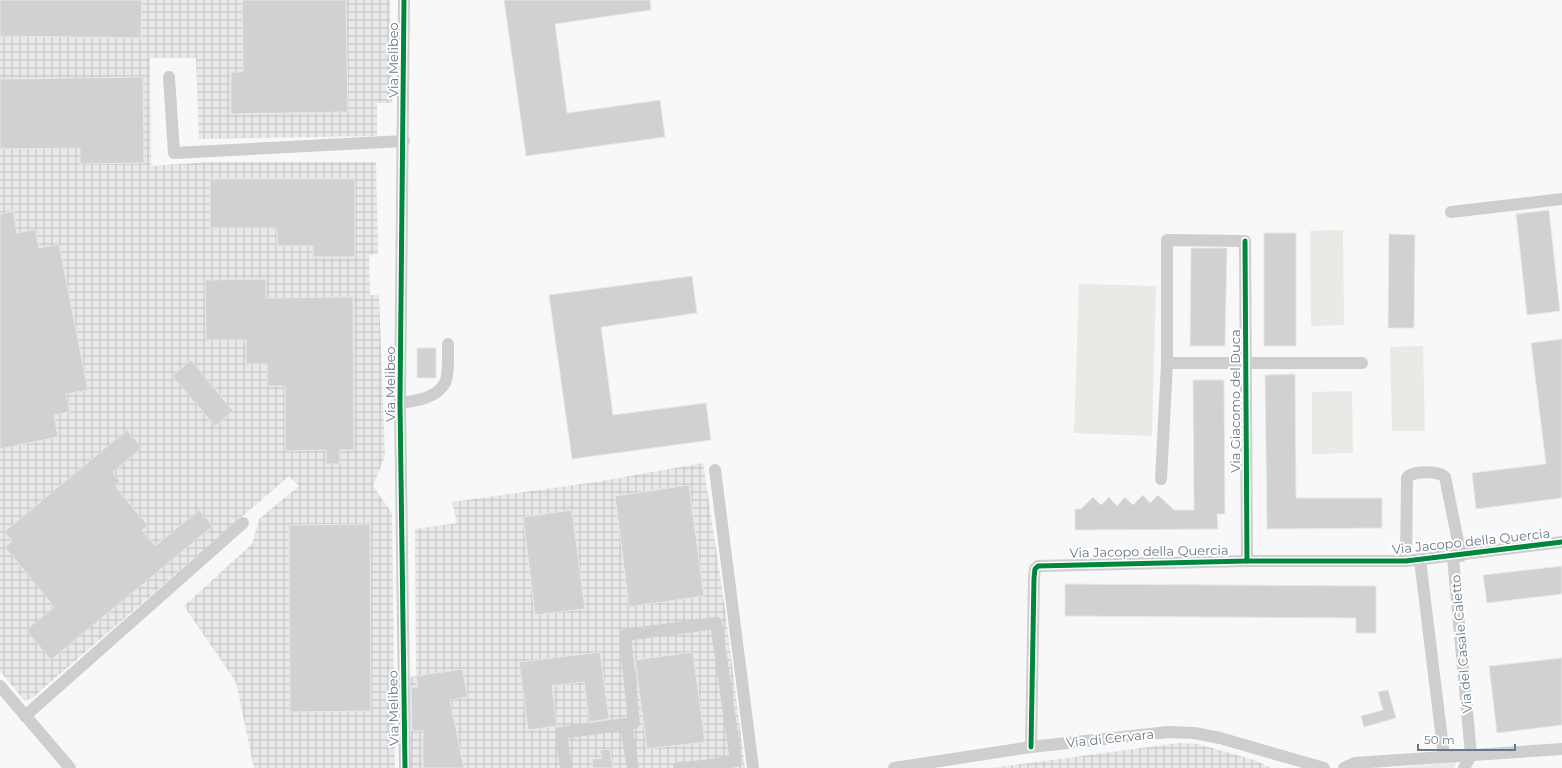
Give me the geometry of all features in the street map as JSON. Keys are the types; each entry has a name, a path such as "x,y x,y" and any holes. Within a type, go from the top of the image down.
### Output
{"street":[{"name":"Via Melibeo","path":"404,0 404,140 400,403 405,768"},
{"path":"169,77 174,153 404,140"},
{"path":"1451,212 1562,199"},
{"name":"Via Giacomo del Duca","path":"1161,479 1167,363 1167,240 1245,241 1247,561"},
{"path":"400,403 422,399 437,392 442,387 446,382 448,344"},
{"name":"Via Giacomo del Duca","path":"1167,363 1362,362"},
{"path":"715,470 754,768"},
{"name":"Via del Casale Caletto","path":"1406,561 1407,478 1413,473 1439,473 1446,477 1457,556 1471,754"},
{"path":"25,716 243,523"},
{"name":"Via Jacopo della Quercia","path":"1031,747 1034,578 1036,568 1038,566 1247,561 1406,561 1457,556 1562,542"},
{"path":"1420,560 1444,756"},
{"path":"566,768 561,733 634,723 625,635 716,623 736,761 704,767 679,768"},
{"path":"0,686 70,768"},
{"path":"626,724 633,768"},
{"name":"Via di Cervara","path":"894,768 1031,747 1168,732 1194,733 1220,738 1324,768"},
{"path":"1344,768 1355,763 1562,748"},
{"path":"1464,768 1471,754"}],"shaded area":[{"path":"0,0 390,0 392,103 377,103 377,136 199,139 196,58 150,58 151,166 209,162 376,162 378,254 369,255 370,295 379,295 385,456 373,486 392,513 395,768 254,768 236,682 184,606 252,544 259,519 299,486 289,476 31,699 24,700 0,671"},
{"path":"1343,230 1344,325 1311,326 1310,231"},
{"path":"1079,284 1156,286 1152,436 1074,433"},
{"path":"1423,346 1425,431 1392,431 1390,347"},
{"path":"1352,391 1353,453 1312,454 1312,392"},
{"path":"703,463 725,609 745,768 411,768 410,677 416,676 415,529 457,523 452,502 596,482"},
{"path":"1179,743 1198,744 1254,760 1271,768 992,768"},
{"path":"1457,762 1454,768 1394,768"}],"building":[{"path":"0,0 142,0 141,38 0,36"},
{"path":"242,0 346,0 348,112 231,114 231,72 243,72"},
{"path":"504,0 650,0 651,10 555,24 567,113 660,100 665,137 526,156"},
{"path":"143,77 144,163 80,164 80,148 0,149 0,79"},
{"path":"210,179 355,179 355,257 313,257 313,246 277,246 277,228 210,228"},
{"path":"1549,210 1560,311 1527,315 1516,214"},
{"path":"13,211 17,233 35,229 39,248 59,244 88,390 66,394 70,412 54,415 58,437 0,449 0,214"},
{"path":"1264,233 1296,233 1296,346 1264,346"},
{"path":"1389,234 1415,235 1414,328 1388,328"},
{"path":"1191,248 1227,248 1225,346 1190,346"},
{"path":"692,276 697,313 601,327 613,415 706,403 711,440 572,459 549,295"},
{"path":"266,279 266,298 353,297 354,450 340,450 340,464 326,464 326,450 285,451 285,386 267,386 267,364 246,364 246,340 206,340 205,280"},
{"path":"1562,339 1562,498 1476,509 1472,473 1546,464 1531,343"},
{"path":"417,348 436,348 436,378 417,378"},
{"path":"191,360 233,411 215,426 172,376"},
{"path":"1295,374 1296,498 1382,498 1382,528 1267,529 1265,375"},
{"path":"1193,380 1224,380 1225,514 1217,514 1218,529 1075,530 1075,509 1081,509 1093,497 1101,505 1109,497 1117,506 1125,497 1133,505 1143,495 1150,503 1158,495 1174,510 1194,510"},
{"path":"127,430 142,448 113,472 120,481 115,486 148,526 142,530 155,546 199,510 213,526 51,660 26,630 54,607 5,547 12,541 4,532"},
{"path":"689,485 704,596 629,607 615,496"},
{"path":"572,510 585,609 535,615 523,517"},
{"path":"370,524 371,711 290,712 289,525"},
{"path":"1562,566 1562,594 1487,603 1483,575"},
{"path":"1065,584 1376,586 1376,633 1356,633 1356,618 1065,616"},
{"path":"600,652 609,719 589,722 584,682 552,686 557,726 528,730 519,662"},
{"path":"693,652 705,742 647,749 635,660"},
{"path":"1562,658 1562,725 1497,733 1489,666"},
{"path":"462,669 468,697 450,700 464,768 423,768 423,731 412,731 411,687 418,687 416,676"},
{"path":"1388,690 1396,718 1364,727 1361,716 1383,710 1378,692"},
{"path":"610,749 613,768 593,768 592,759 602,758 600,750"}],"cycle path":[{"path":"404,0 400,403 405,768"},
{"path":"1245,241 1247,561"},
{"path":"1031,747 1034,578 1035,569 1038,566 1247,561 1406,561 1562,542"}]}
